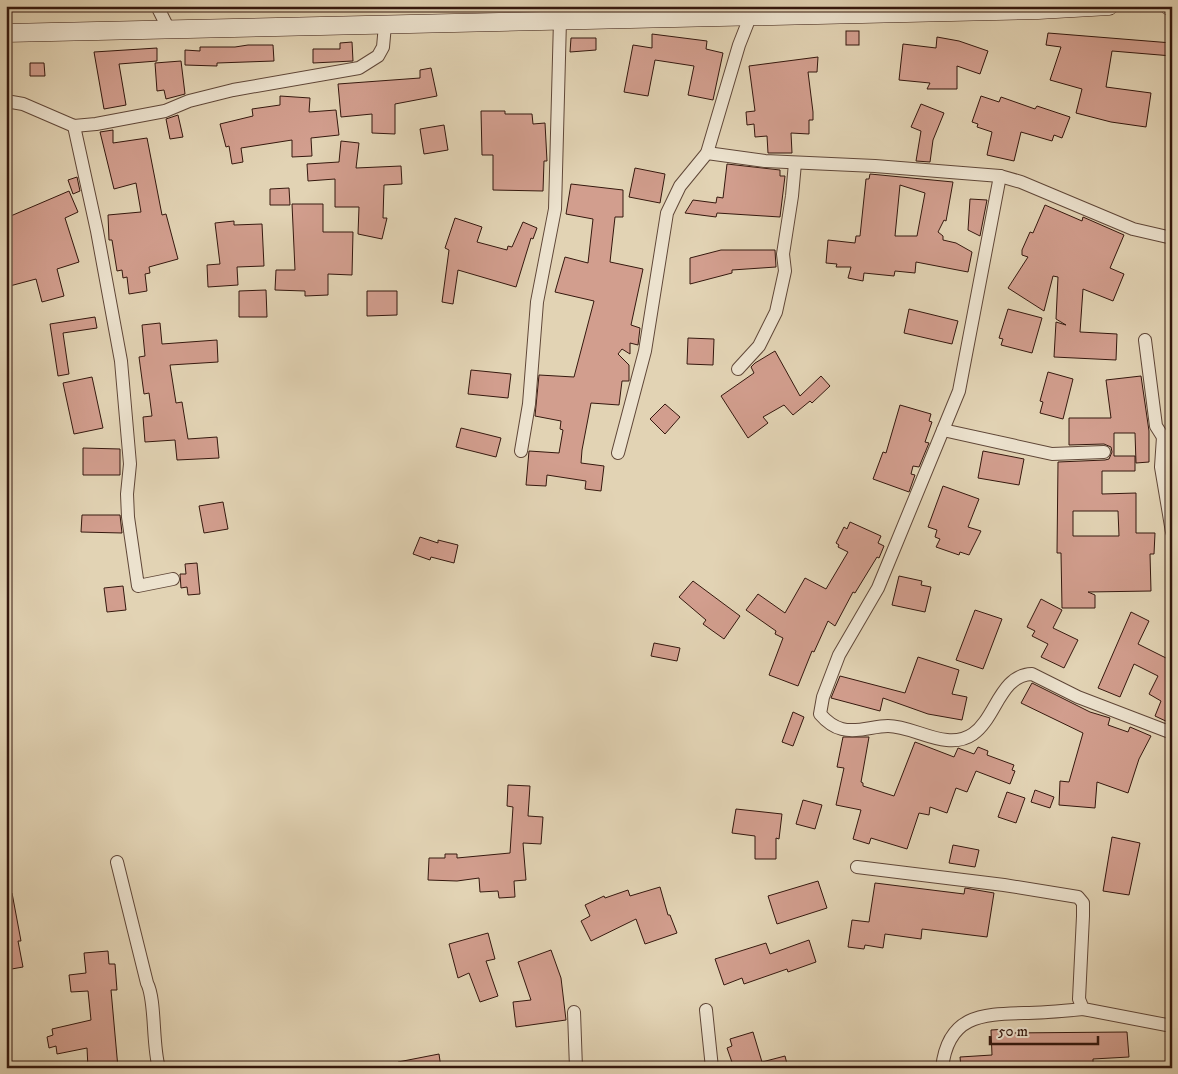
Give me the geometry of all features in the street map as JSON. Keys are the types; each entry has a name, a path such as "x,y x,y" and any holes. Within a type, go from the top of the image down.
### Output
{"main road":[{"path":"6,33 1038,10 1109,6"}],"street":[{"path":"156,6 168,28"},
{"path":"618,453 645,351 667,213 680,186 707,153 739,45 750,16"},
{"path":"521,451 529,404 537,302 555,209 560,20"},
{"path":"6,101 24,104 74,126 96,124 165,111 190,101 233,90 359,68 378,56 383,47 385,25"},
{"path":"74,126 97,231 121,361 130,464 127,494 128,516 138,586 173,579"},
{"path":"707,153 795,163 875,166 1000,176 1021,182 1133,229 1172,238"},
{"path":"738,369 759,346 776,312 785,271 783,254 795,163"},
{"path":"1000,176 959,391 878,588 839,655 823,697 820,714 836,727 844,730 888,726 936,738 964,739 982,726 1012,681 1025,674 1032,674 1078,697 1172,734"},
{"path":"1146,340 1156,426 1167,437 1161,467 1172,532"},
{"path":"944,430 1052,454 1104,452"},
{"path":"117,862 147,983 151,990 153,1032 159,1068"},
{"path":"858,867 1078,896 1083,904 1079,999 1083,1009"},
{"path":"942,1068 944,1050 952,1036 962,1024 975,1017 1006,1013 1083,1009 1172,1026"},
{"path":"706,1010 712,1068"},
{"path":"574,1012 576,1068"}],"building":[{"path":"846,31 859,31 859,45 846,45"},
{"path":"1048,33 1172,43 1172,56 1112,51 1106,87 1151,93 1146,127 1111,122 1076,113 1082,89 1050,80 1061,47 1046,45"},
{"path":"652,34 707,41 706,49 723,53 713,100 688,95 694,66 655,60 648,96 624,92 633,45 652,48"},
{"path":"937,37 959,41 988,51 980,74 957,66 957,89 927,89 930,83 899,80 903,44 936,48"},
{"path":"571,38 596,38 596,50 570,52"},
{"path":"352,42 353,61 313,63 313,49 340,49 340,43"},
{"path":"273,45 274,61 217,63 217,66 185,65 185,50 200,51 200,47"},
{"path":"157,48 157,61 119,64 126,105 104,109 94,52"},
{"path":"818,57 817,72 808,72 813,112 813,120 809,120 809,134 791,133 792,153 768,153 767,136 755,137 754,124 747,125 746,112 755,111 749,66"},
{"path":"181,61 185,94 166,99 164,90 157,91 155,63"},
{"path":"30,63 44,63 45,76 30,76"},
{"path":"431,68 437,96 395,104 395,134 372,133 372,114 341,117 338,84 420,78 420,70"},
{"path":"280,96 310,98 309,112 336,110 339,135 311,138 312,156 292,157 292,140 241,148 243,162 232,164 229,146 226,147 220,124 253,116 252,109 280,105"},
{"path":"981,96 999,102 1001,97 1035,109 1037,106 1070,117 1062,138 1054,135 1052,141 1021,132 1014,161 987,155 992,132 977,127 978,124 972,122"},
{"path":"921,104 944,113 933,140 930,162 916,161 921,131 911,127"},
{"path":"481,111 505,111 505,114 532,114 533,124 545,123 547,161 544,161 543,191 493,190 493,155 482,155"},
{"path":"178,115 183,137 170,139 166,119"},
{"path":"444,125 448,150 424,154 420,129"},
{"path":"113,130 113,143 147,138 162,215 166,214 178,259 149,267 150,273 145,274 147,291 129,294 127,277 123,278 122,270 117,271 112,240 109,240 108,215 141,212 136,183 114,189 100,132"},
{"path":"341,141 359,143 356,168 401,166 402,184 384,185 383,218 387,218 382,239 358,234 359,207 335,207 335,179 308,181 307,164 339,162"},
{"path":"727,164 780,170 780,176 785,176 780,217 717,213 716,217 685,213 693,200 716,203 717,197 723,198"},
{"path":"635,168 665,174 660,203 629,197"},
{"path":"870,174 953,182 946,221 944,220 938,232 943,236 943,240 956,243 972,252 968,272 916,262 915,273 895,271 894,276 864,273 863,281 848,278 851,267 836,267 837,264 826,263 828,240 855,243 856,236 860,236 866,179 869,179","holes":["900,185 925,193 917,236 895,236"]},
{"path":"77,177 80,191 73,194 68,180"},
{"path":"571,184 623,190 623,217 615,217 610,262 643,269 631,325 640,328 638,345 630,343 630,354 622,349 618,354 629,365 629,381 622,381 619,405 591,403 582,450 581,463 604,466 601,491 585,489 586,481 547,475 546,486 526,485 529,451 559,453 563,430 560,429 561,421 535,416 539,375 574,377 594,301 555,292 565,257 588,263 593,219 566,214"},
{"path":"289,188 290,205 270,205 270,189"},
{"path":"69,191 78,212 65,218 79,262 57,269 64,296 42,302 36,279 6,287 6,218"},
{"path":"970,199 987,200 980,236 968,230"},
{"path":"292,204 323,204 323,232 353,232 352,275 328,274 328,295 305,296 305,291 275,290 276,270 295,270"},
{"path":"1045,205 1082,221 1083,217 1124,235 1110,268 1124,274 1113,301 1083,289 1080,332 1117,334 1116,360 1054,357 1056,322 1066,325 1056,319 1058,277 1053,276 1044,311 1008,288 1028,257 1022,255 1022,250 1030,232 1033,233"},
{"path":"455,218 482,227 477,242 507,250 508,246 512,247 523,222 537,228 533,239 531,238 516,287 458,270 453,304 442,302 449,250 445,248"},
{"path":"234,221 234,225 262,224 264,266 237,267 238,285 208,287 207,265 220,264 215,223"},
{"path":"721,250 775,250 776,267 732,270 732,273 690,284 690,258"},
{"path":"266,290 267,317 239,317 239,291"},
{"path":"367,291 397,291 397,315 367,316"},
{"path":"909,309 958,321 952,344 904,333"},
{"path":"1008,309 1042,318 1032,353 1001,345 1003,339 999,338"},
{"path":"95,317 97,328 63,333 69,374 58,376 50,324"},
{"path":"160,323 162,344 217,340 218,362 170,365 176,403 182,402 188,439 217,437 219,458 177,460 175,440 145,442 143,417 152,416 149,393 144,394 139,357 145,356 142,325"},
{"path":"688,338 714,339 713,365 687,364"},
{"path":"775,351 800,396 821,376 830,386 812,403 810,401 793,415 784,405 763,417 768,423 748,438 721,396 754,373 751,367 755,363"},
{"path":"471,370 511,374 508,398 468,394"},
{"path":"1048,372 1073,379 1063,419 1040,413 1043,402 1040,401"},
{"path":"1141,376 1149,431 1149,462 1136,463 1135,433 1114,433 1114,456 1135,456 1135,471 1102,471 1102,494 1136,493 1136,533 1155,533 1154,554 1150,554 1151,591 1088,592 1095,595 1095,608 1062,608 1061,553 1057,553 1058,462 1109,459 1112,452 1111,447 1104,444 1069,445 1069,418 1111,418 1106,380","holes":["1073,511 1118,511 1119,536 1073,536"]},
{"path":"92,377 103,428 74,434 63,383"},
{"path":"665,404 680,417 665,434 650,419"},
{"path":"900,405 931,414 929,421 932,422 925,442 929,443 919,467 913,466 911,474 915,475 909,492 873,479 883,452 886,453"},
{"path":"461,428 501,438 496,457 456,447"},
{"path":"83,448 120,449 120,475 83,475"},
{"path":"983,451 1024,459 1019,485 978,478"},
{"path":"943,486 979,499 968,527 981,531 969,555 960,552 959,555 936,547 940,539 935,537 937,530 928,527"},
{"path":"223,502 228,529 204,533 199,506"},
{"path":"82,515 120,515 122,533 81,532"},
{"path":"850,522 881,536 878,543 884,546 879,558 877,557 855,593 853,592 835,626 828,621 814,652 812,651 798,686 769,675 783,638 775,634 776,631 746,610 758,594 785,613 805,578 826,589 848,552 838,547 839,545 836,543 844,527 847,529"},
{"path":"420,537 438,543 438,540 458,545 454,563 431,557 430,560 413,554"},
{"path":"197,563 200,594 188,595 187,587 181,588 180,574 186,574 185,564"},
{"path":"899,576 922,581 921,585 931,587 925,612 892,605"},
{"path":"693,581 740,616 724,639 703,624 706,620 679,597"},
{"path":"123,586 126,610 107,612 104,588"},
{"path":"1041,599 1062,610 1053,628 1078,640 1064,668 1041,657 1048,644 1032,636 1035,631 1027,627"},
{"path":"975,610 1002,619 983,669 956,660"},
{"path":"1131,612 1149,621 1138,644 1172,661 1172,724 1155,716 1161,701 1149,694 1158,676 1134,664 1120,697 1098,688"},
{"path":"654,643 680,648 677,661 651,656"},
{"path":"918,657 959,670 952,694 967,697 962,720 928,714 883,698 880,711 831,698 840,676 905,693"},
{"path":"1032,683 1090,712 1110,718 1108,725 1128,732 1130,727 1151,736 1139,759 1128,793 1097,782 1095,808 1059,805 1060,781 1069,782 1083,733 1021,703"},
{"path":"793,712 804,717 793,746 782,742"},
{"path":"843,737 869,737 861,782 863,786 894,796 915,742 954,757 958,748 974,754 978,747 988,751 987,755 1014,765 1012,770 1015,771 1010,784 976,771 967,792 956,788 947,813 930,807 929,815 919,813 907,849 871,838 869,844 853,839 861,810 836,805 844,768 837,767"},
{"path":"508,785 530,786 528,816 543,817 541,844 523,843 526,880 514,881 515,897 499,898 498,891 480,892 479,878 457,881 428,880 429,858 445,858 445,854 457,854 457,858 510,853 513,807 507,806"},
{"path":"1035,790 1054,797 1050,808 1031,802"},
{"path":"1007,792 1025,798 1016,823 998,817"},
{"path":"803,800 822,805 815,829 796,824"},
{"path":"736,809 782,814 779,839 776,838 776,859 755,859 755,836 732,833"},
{"path":"1112,837 1140,843 1129,895 1103,891"},
{"path":"953,845 979,850 975,867 949,863"},
{"path":"818,881 827,908 777,924 768,896"},
{"path":"875,883 964,894 965,888 994,893 987,937 922,929 921,939 885,934 883,948 865,945 864,949 848,947 852,920 869,922"},
{"path":"660,887 668,915 670,915 677,933 645,944 636,919 591,941 581,921 590,916 585,905 604,896 605,898 628,890 630,896"},
{"path":"6,893 12,893 21,941 18,941 23,967 6,970"},
{"path":"488,933 495,959 486,961 498,996 480,1002 469,973 458,978 449,944"},
{"path":"809,940 816,962 788,972 787,969 744,984 742,978 724,985 715,959 766,943 770,954"},
{"path":"551,950 561,978 566,1020 516,1027 513,1002 531,1000 518,962"},
{"path":"108,951 109,964 115,964 117,990 111,990 118,1068 88,1068 87,1048 57,1054 56,1046 49,1048 47,1037 53,1035 52,1029 91,1020 88,991 71,992 69,975 86,973 84,953"},
{"path":"1008,1029 1008,1033 1127,1032 1129,1057 1093,1059 1093,1068 1028,1068 1028,1066 961,1068 960,1057 992,1055 991,1030"},
{"path":"753,1032 762,1062 785,1056 788,1068 734,1068 727,1048 732,1046 730,1039"},
{"path":"439,1054 441,1068 398,1068 398,1062"}]}
